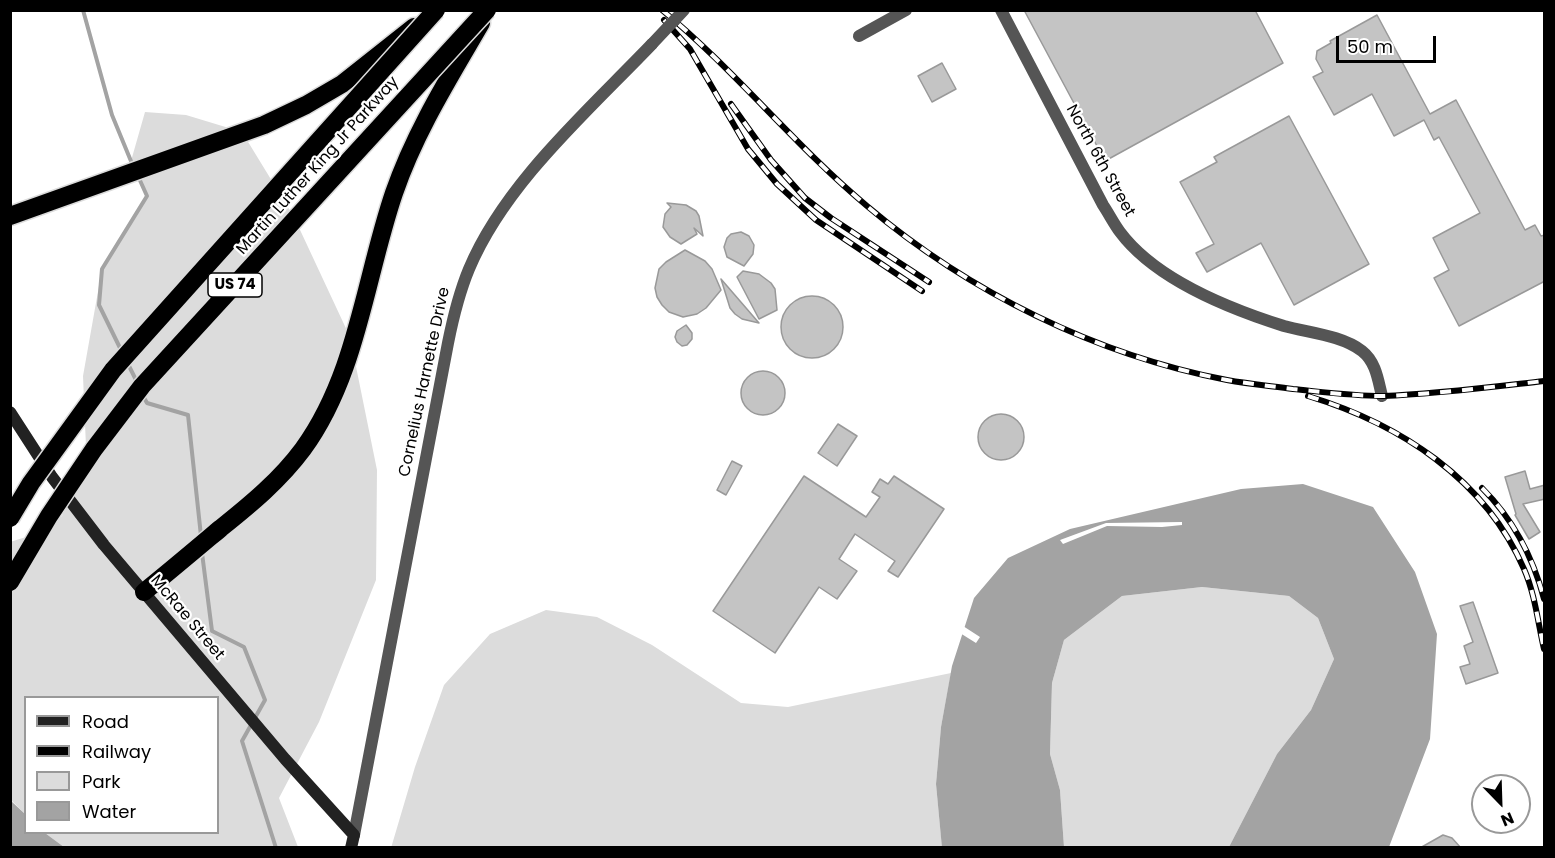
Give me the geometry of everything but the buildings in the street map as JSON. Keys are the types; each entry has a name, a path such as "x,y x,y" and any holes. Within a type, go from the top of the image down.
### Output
{"highway":[{"path":"10,216 264,125 306,105 342,84 435,10"},
{"name":"Martin Luther King Jr Parkway","path":"10,518 30,483 113,370 435,10"},
{"path":"144,592 261,495 291,465 318,425 348,359 380,239 404,165 425,120 488,10"},
{"name":"Martin Luther King Jr Parkway","path":"10,582 81,468 142,386 488,10"}],"main road":[{"name":"McRae Street","path":"10,412 64,494 285,759 354,835"},
{"path":"351,848 354,835"}],"street":[{"name":"Cornelius Harnette Drive","path":"354,835 449,334 469,268 493,223 516,189 684,10"},
{"path":"859,36 906,10"},
{"name":"North 6th Street","path":"1001,10 1103,205 1120,233 1135,249 1172,277 1222,304 1285,326 1348,342 1362,351 1373,364 1382,396"}],"green space":[{"path":"145,112 186,115 242,132 294,217 350,337 377,470 376,580 319,722 279,798 298,847 64,847 46,834 219,834 219,696 24,696 24,813 11,800 10,542 26,537 62,516 86,447 83,376 102,269 147,196 131,161"},
{"path":"1202,587 1289,596 1318,618 1334,659 1311,710 1277,754 1229,847 1064,847 1060,790 1050,754 1052,683 1064,640 1122,596"},
{"path":"546,610 597,617 652,645 741,703 788,707 951,673 941,727 936,784 942,847 391,848 415,767 444,685 490,634"}],"water":[{"path":"1303,484 1373,507 1415,572 1437,634 1430,739 1389,847 1229,847 1277,754 1311,710 1334,659 1318,618 1289,596 1202,587 1122,596 1064,640 1052,683 1050,754 1060,790 1064,847 942,848 936,784 941,727 952,666 974,598 1008,558 1070,529 1241,489"},
{"path":"10,800 24,813 24,834 46,834 64,847 11,847"}],"pier":[{"path":"1182,522 1182,525 1162,527 1107,526 1063,544 1060,540 1106,523"},
{"path":"963,626 980,637 976,643 960,633"}],"waterway":[{"path":"83,10 112,115 133,166"},
{"path":"122,352 99,305 102,269 147,196 138,176"},
{"path":"128,364 138,384"},
{"path":"142,394 147,403 188,415 201,536"},
{"path":"202,553 212,631 244,647 265,700 242,741 276,848"}],"railway":[{"path":"662,10 715,57 840,183 906,237 991,292 1082,337 1178,369 1227,380 1338,394 1403,395 1544,381"},
{"path":"664,20 690,49 748,149 777,184 816,220 922,291"},
{"path":"731,104 771,160 805,198 831,218 929,282"},
{"path":"1308,396 1375,422 1406,439 1436,459 1463,482 1487,508 1507,537 1524,569 1534,598 1544,649"},
{"path":"1482,488 1503,513 1520,539 1534,568 1544,599"}]}
